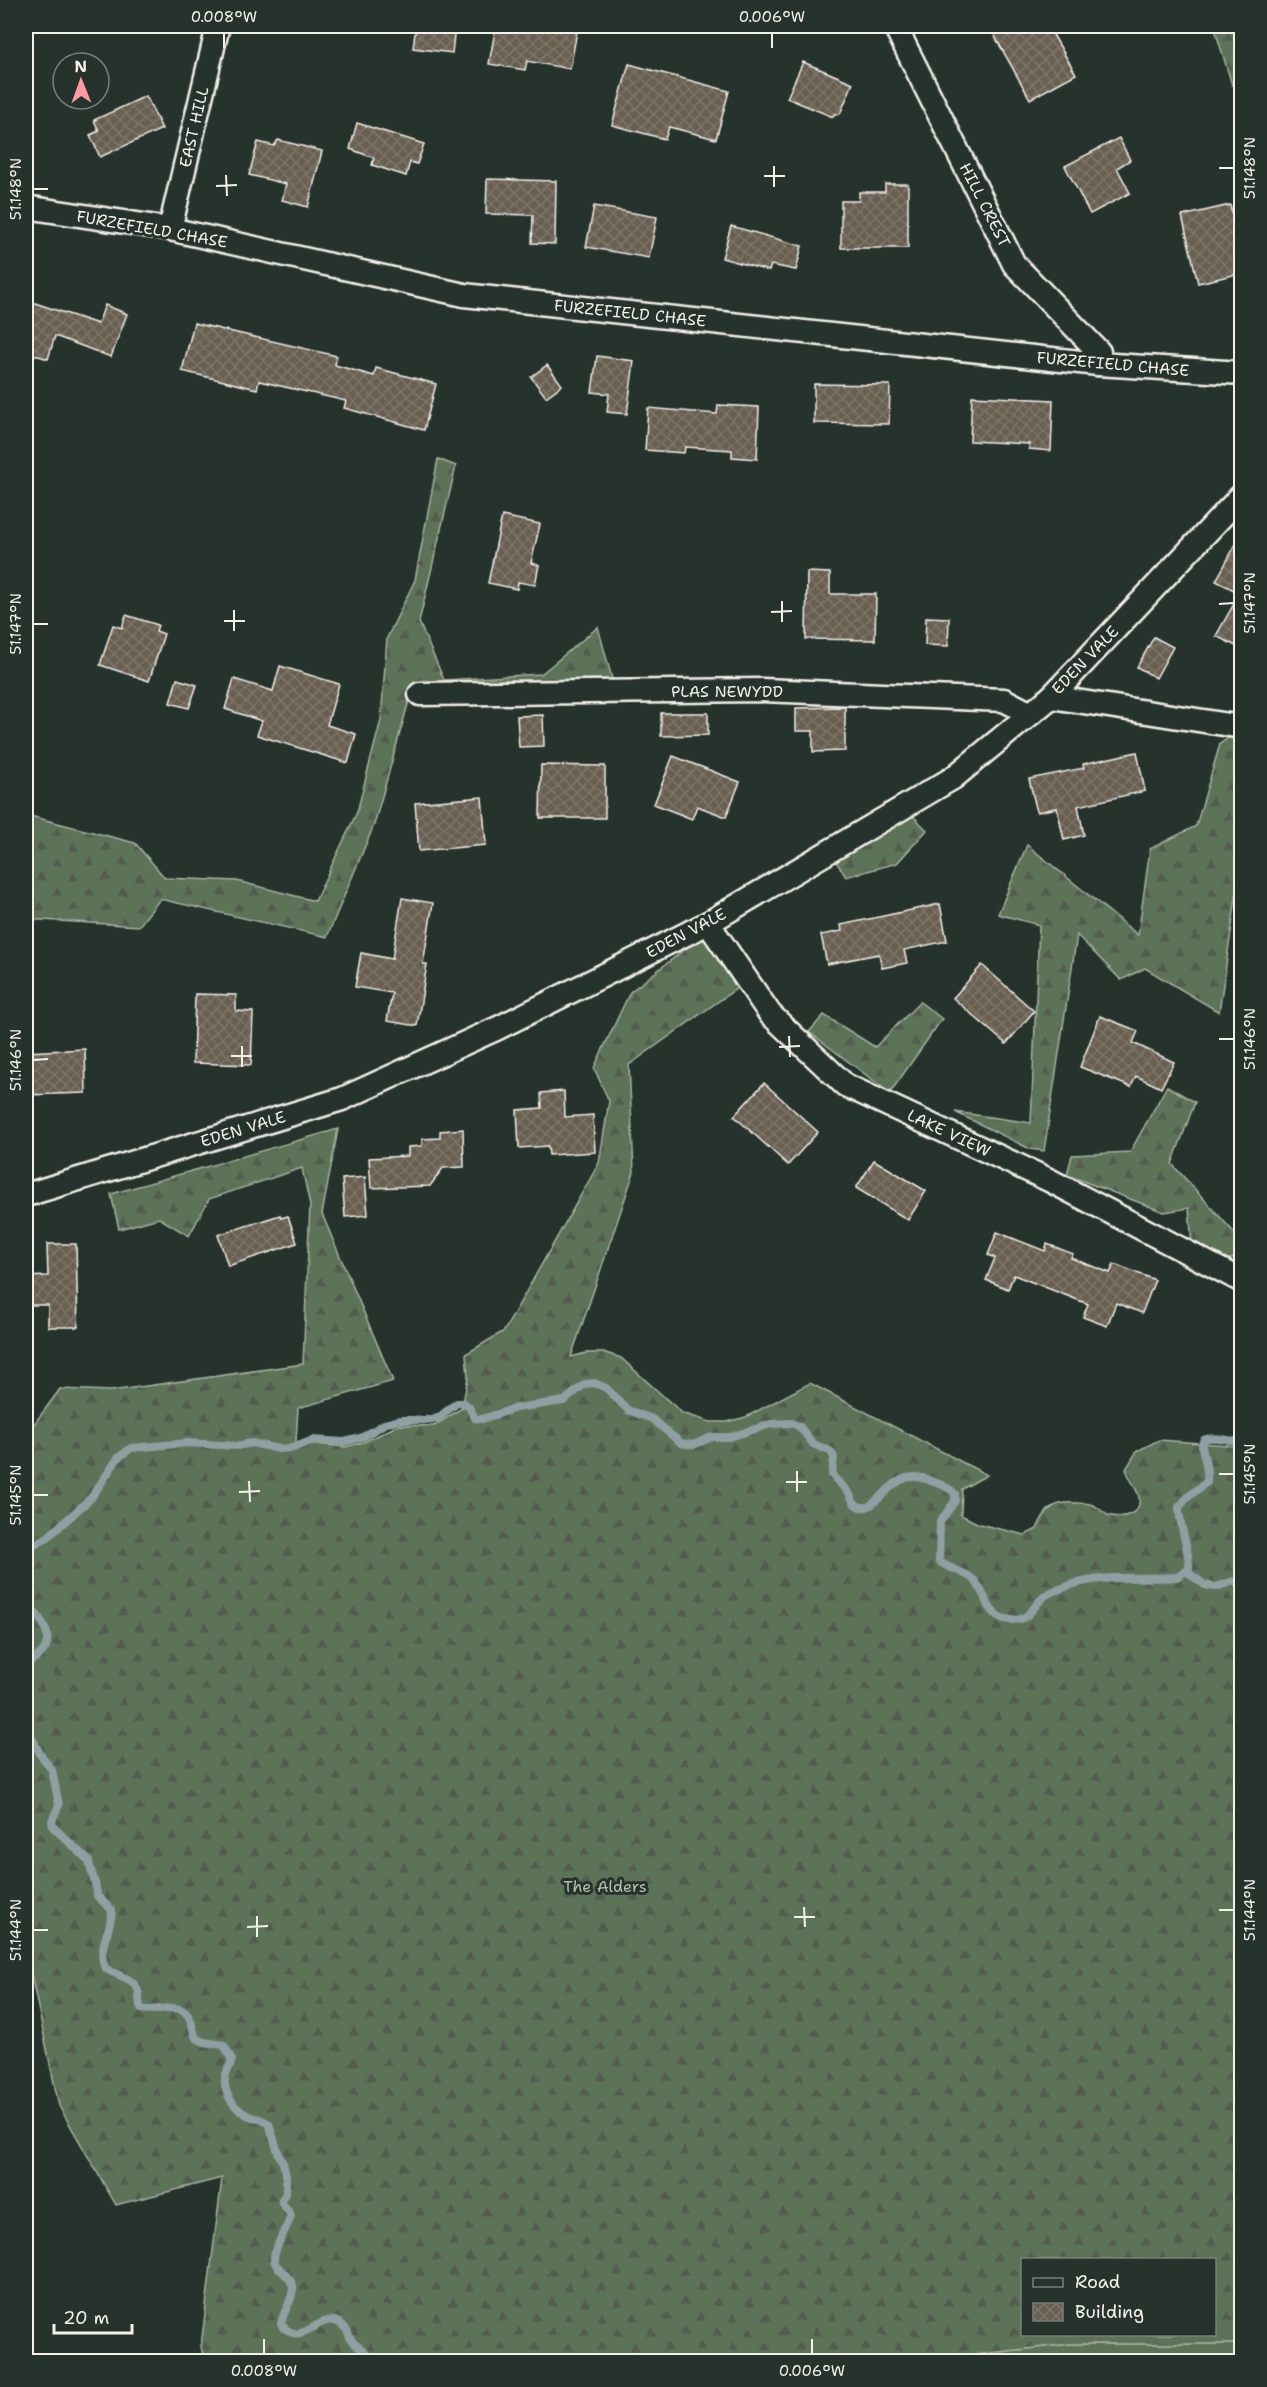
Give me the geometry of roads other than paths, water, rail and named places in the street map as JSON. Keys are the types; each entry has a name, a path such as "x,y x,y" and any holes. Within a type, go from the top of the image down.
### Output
{"street":[{"name":"EAST HILL","path":"170,229 218,26"},
{"name":"HILL CREST","path":"895,26 1014,264 1099,352 1098,364"},
{"name":"FURZEFIELD CHASE","path":"26,207 170,229 464,295 1098,364 1242,373"},
{"name":"EDEN VALE","path":"26,1195 342,1099 498,1028 708,923 953,778 1050,697 1242,495"},
{"name":"PLAS NEWYDD","path":"420,694 762,690 1004,700 1029,713"},
{"path":"1050,697 1242,727"},
{"name":"LAKE VIEW","path":"708,923 770,1014 845,1085 1049,1180 1242,1281"}],"waterway":[{"path":"26,1549 48,1537 91,1498 118,1458 131,1448 188,1443 237,1446 252,1443 279,1449 293,1448 313,1440 344,1442 363,1437 384,1424 399,1420 438,1418 457,1403 464,1403 475,1418 482,1419 516,1408 564,1401 585,1384 594,1383 606,1388 628,1410 652,1419 681,1443 693,1445 712,1437 730,1437 771,1424 792,1423 800,1427 813,1444 830,1451 834,1457 832,1475 855,1504 863,1507 871,1505 894,1484 904,1479 916,1477 947,1488 955,1494 955,1501 940,1522 939,1561 975,1581 987,1603 999,1617 1014,1620 1025,1617 1048,1594 1076,1583 1105,1579 1177,1577 1189,1569 1179,1507 1207,1482 1202,1445 1204,1440 1210,1438 1242,1443"},
{"path":"1187,1572 1205,1585 1216,1587 1234,1581 1242,1586"},
{"path":"26,1606 40,1619 47,1637 44,1650 26,1665"},
{"path":"26,1725 40,1754 52,1770 59,1805 52,1821 53,1827 89,1861 97,1896 112,1910 102,1953 105,1968 133,1982 139,1993 141,2009 181,2009 190,2019 196,2038 204,2042 224,2045 232,2060 225,2078 230,2100 242,2112 269,2124 286,2176 286,2194 282,2203 291,2215 274,2259 293,2285 292,2295 281,2324 289,2332 298,2334 321,2323 338,2322 347,2330 352,2341 365,2353 370,2362"}],"park label":[{"name":"The Alders","path":"605,1886"}]}
